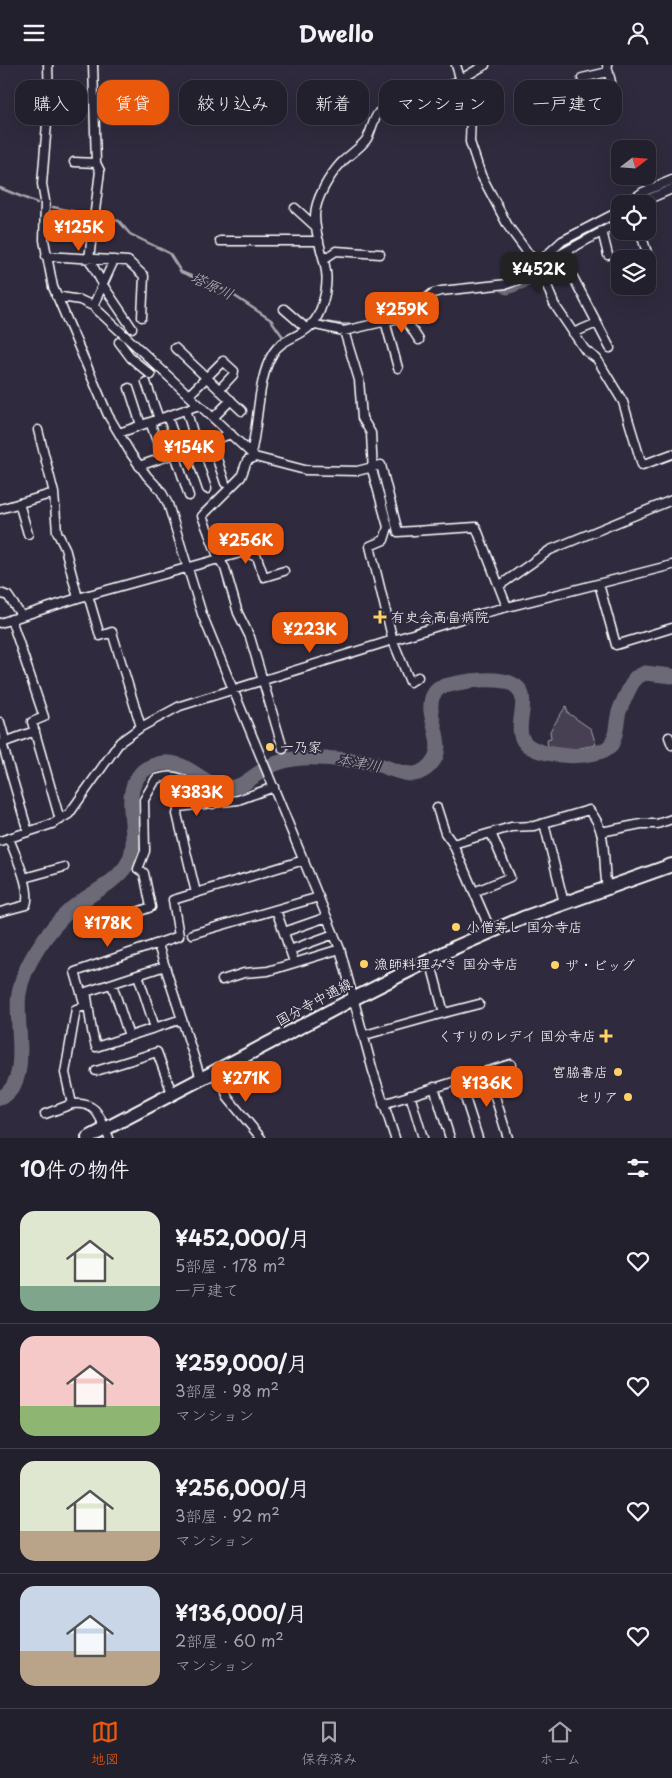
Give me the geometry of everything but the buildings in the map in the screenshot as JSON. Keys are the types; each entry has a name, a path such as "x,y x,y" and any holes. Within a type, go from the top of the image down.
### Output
{"main road":[{"name":"国分寺中通線","path":"88,1138 107,1134 172,1093 355,997 491,931 672,865"}],"street":[{"path":"48,65 48,99 42,184 46,256 56,296 100,399 140,467 161,491 168,504 202,614 340,949 355,997 383,1104 395,1138"},
{"path":"93,65 96,163 100,171 89,259 103,285 132,328"},
{"path":"456,65 460,80 485,65"},
{"path":"582,78 607,68"},
{"path":"282,749 250,637 238,613 225,568 219,559 202,516 241,477 247,461 253,455 268,363 281,343 302,335 320,311 327,290 328,278 316,227 317,204 334,171 367,139 379,112"},
{"path":"471,125 470,142 481,175 508,226 537,263 554,304 585,350 597,359 622,402 642,465 672,454"},
{"path":"74,162 96,163"},
{"path":"644,195 672,179"},
{"path":"656,195 672,189"},
{"path":"295,207 316,227"},
{"path":"284,309 300,323 308,327 344,331 404,317 433,293 507,283 521,279 562,241 611,216"},
{"path":"542,272 561,254 611,226"},
{"path":"602,231 608,255"},
{"path":"220,241 319,241"},
{"path":"324,259 336,251 380,254"},
{"path":"561,254 610,348"},
{"path":"46,256 128,261 144,276 142,317"},
{"path":"93,306 114,260"},
{"path":"56,296 80,300 93,306 253,455 305,470 357,471 381,465 398,532 476,527 506,607"},
{"path":"404,317 419,340"},
{"path":"385,321 398,368"},
{"path":"573,333 597,323"},
{"path":"344,331 359,381 362,418 371,433 373,466 388,527 384,540 370,546 393,641 410,682 418,677"},
{"path":"119,342 149,378 158,419"},
{"path":"175,348 242,411"},
{"path":"189,395 223,361 234,371 233,375 219,390"},
{"path":"129,388 141,425"},
{"path":"213,417 231,400"},
{"path":"119,433 199,405"},
{"path":"186,409 207,489"},
{"path":"167,416 189,496"},
{"path":"150,422 163,458"},
{"path":"38,430 54,493 57,532 65,548 78,597"},
{"path":"140,467 231,434"},
{"path":"211,441 225,483"},
{"path":"0,509 54,493"},
{"path":"499,586 550,550 672,500"},
{"path":"19,503 28,534"},
{"path":"0,623 78,597 188,569 244,552 257,557 264,577 284,571"},
{"path":"0,841 60,820 79,802 107,758 120,742 141,727 180,707 464,618 672,565"},
{"path":"599,584 616,645 672,628"},
{"path":"0,593 8,596 21,615"},
{"path":"88,595 100,636 112,632 141,727"},
{"path":"11,619 44,717 32,722 60,820"},
{"path":"0,722 5,740 2,743 28,832"},
{"path":"5,740 35,731"},
{"path":"124,917 151,907 144,873 138,869 145,851 144,800 156,779 177,775 185,780 200,796 213,804"},
{"path":"196,893 177,814 179,807 238,800 274,787"},
{"path":"437,808 445,833 453,844 491,931"},
{"path":"453,844 491,833 544,823 589,810 598,820 601,832 607,888"},
{"path":"601,832 641,824 657,825 672,819"},
{"path":"544,823 564,903"},
{"path":"474,892 510,877 491,833"},
{"path":"0,912 26,905 28,899 24,878 9,838"},
{"path":"72,1104 64,1073 76,1009 85,1007 75,972 179,936 173,900 304,860"},
{"path":"24,878 64,867"},
{"path":"192,934 319,897"},
{"path":"276,910 294,962"},
{"path":"284,932 327,917"},
{"path":"290,950 334,935"},
{"path":"159,948 201,1079"},
{"path":"222,981 340,949"},
{"path":"430,960 444,1013"},
{"path":"165,966 86,992 90,1010 90,1030 96,1047 182,1019"},
{"path":"138,975 155,1028"},
{"path":"112,983 129,1036"},
{"path":"365,1035 479,1004"},
{"path":"96,1071 157,1052 172,1093"},
{"path":"383,1104 511,1064"},
{"path":"218,1070 228,1098 261,1138"},
{"path":"487,1071 508,1138"},
{"path":"460,1079 478,1138"},
{"path":"434,1087 450,1138"},
{"path":"410,1095 423,1138"},
{"path":"45,1114 72,1104 84,1103 99,1113 107,1134"}],"shaded area":[{"path":"566,706 568,713 591,729 596,745 569,750 548,748 547,739 551,738 550,731"}],"waterway":[{"name":"塔原川","path":"648,195 672,185"},
{"name":"塔原川","path":"0,188 37,203"},
{"name":"塔原川","path":"53,207 119,221 130,234 169,253 181,272 227,291 271,320 283,337 293,334"},
{"name":"塔原川","path":"545,259 590,230"},
{"name":"塔原川","path":"507,287 528,279 536,272"},
{"name":"塔原川","path":"321,321 350,324 396,315"},
{"name":"塔原川","path":"298,332 306,321 312,321"},
{"name":"本津川","path":"0,1098 10,1090 16,1079 19,1066 19,994 21,983 31,959 46,937 71,909 114,879 126,866 131,855 133,843 131,795 134,783 146,768 158,764 177,764 215,785 224,787 241,785 275,764 303,758 362,761 403,773 417,773 427,768 434,760 437,751 438,743 431,707 432,698 438,688 457,683 484,680 497,680 517,687 523,701 520,732 525,743 532,748 542,752 568,756 594,754 604,750 613,742 619,712 635,678 645,673 672,676"}],"place":[{"name":"有史会高畠病院","path":"380,617"},
{"name":"一乃家","path":"270,747"},
{"name":"小僧寿し 国分寺店","path":"456,927"},
{"name":"漁師料理みき 国分寺店","path":"364,964"},
{"name":"ザ・ビッグ","path":"555,965"},
{"name":"くすりのレデイ 国分寺店","path":"606,1036"},
{"name":"宮脇書店","path":"618,1072"},
{"name":"セリア","path":"628,1097"}]}
